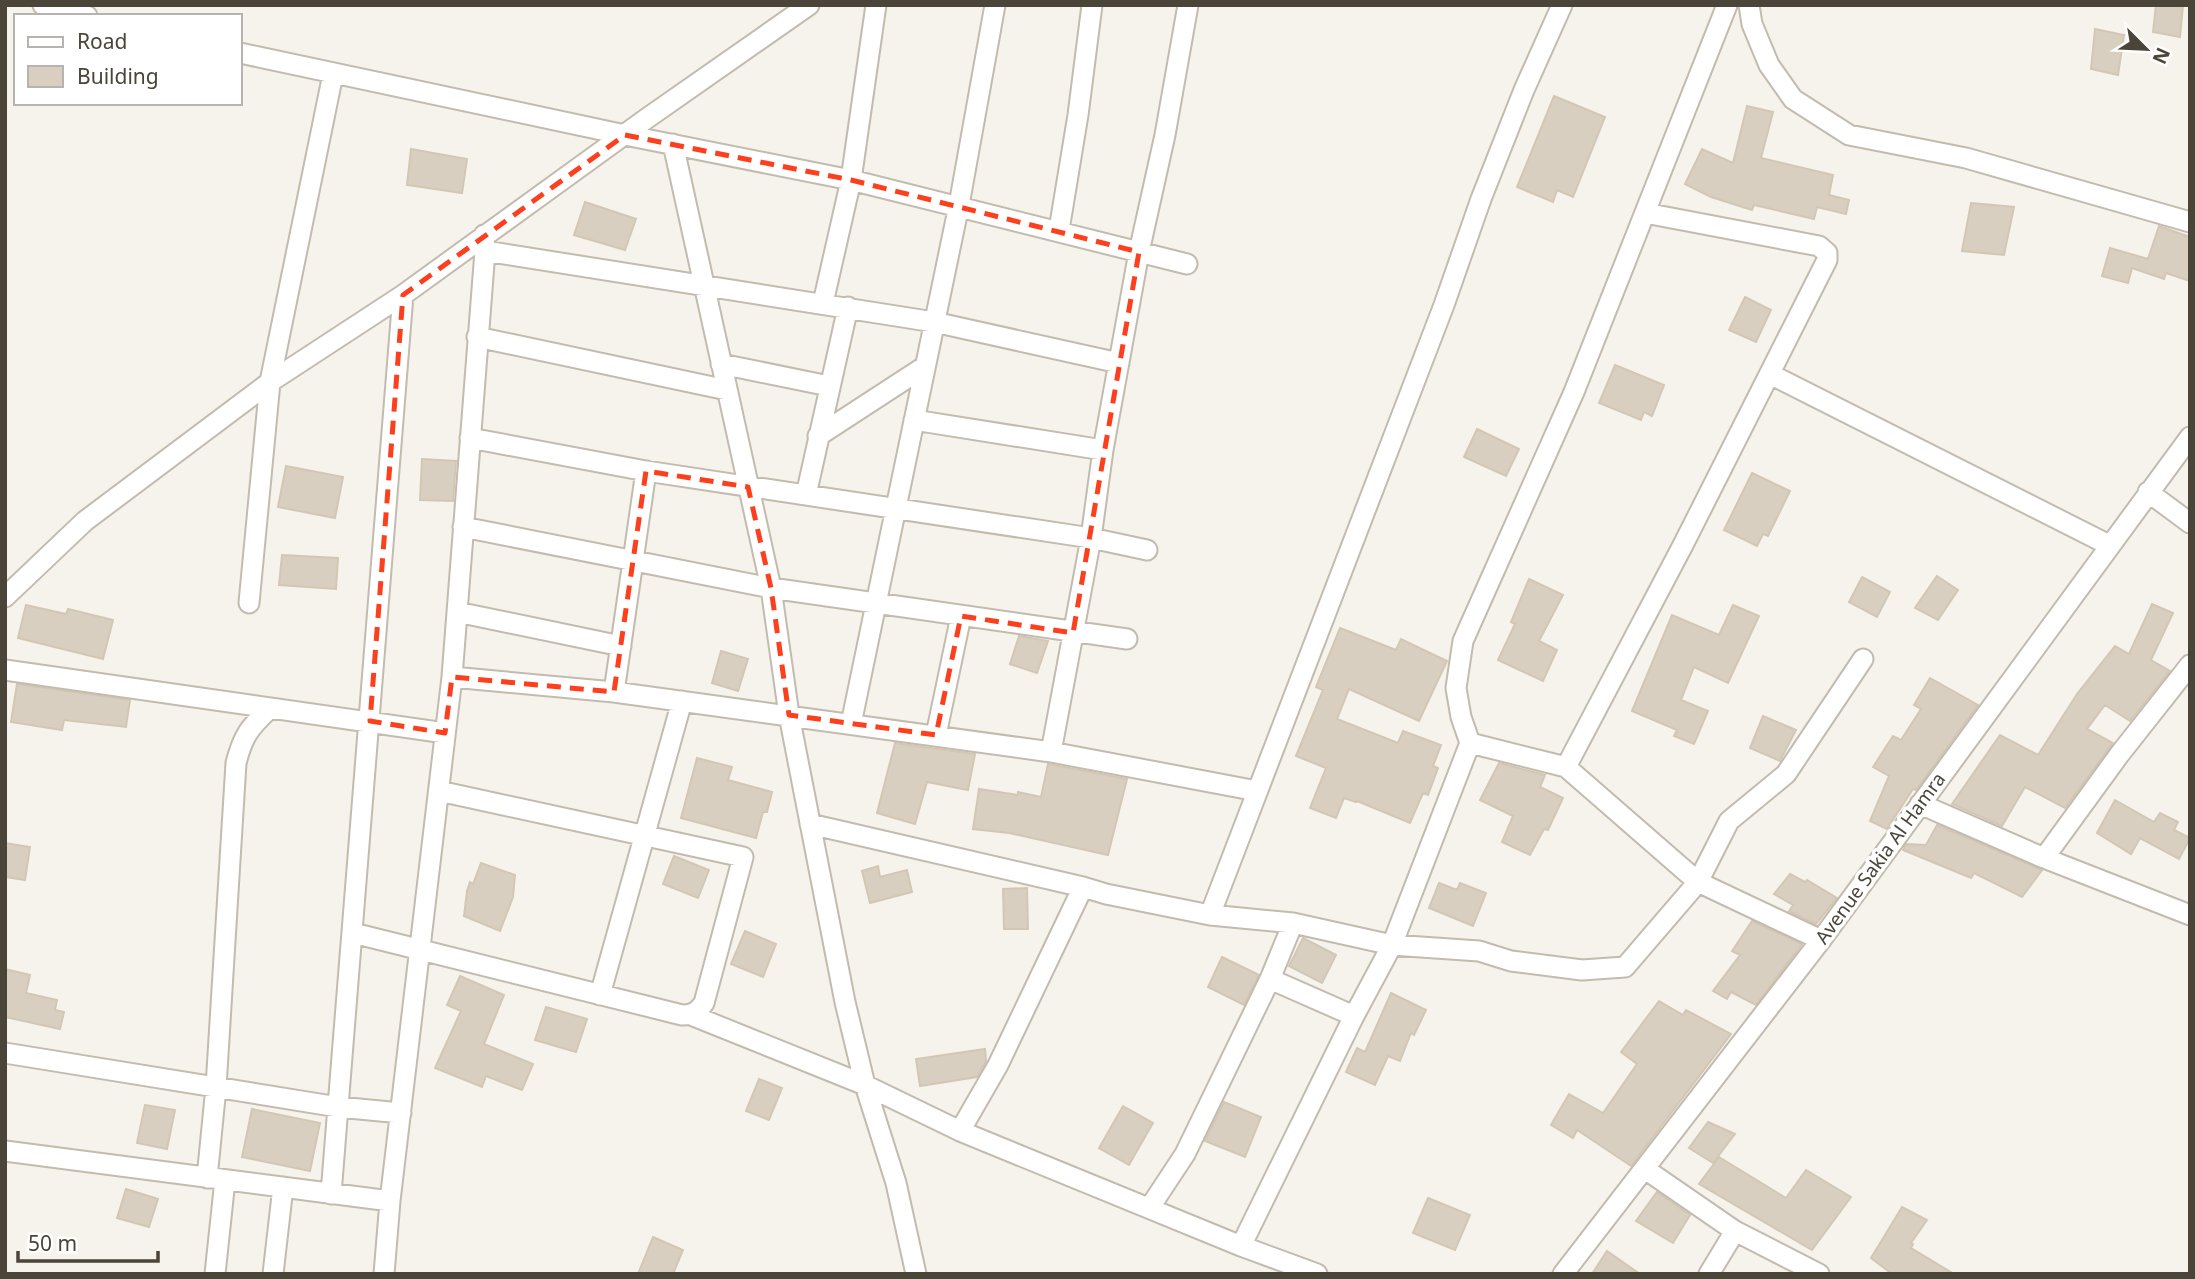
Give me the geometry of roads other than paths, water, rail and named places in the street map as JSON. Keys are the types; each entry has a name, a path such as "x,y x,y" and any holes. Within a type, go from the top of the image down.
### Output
{"street":[{"path":"43,5 79,14"},
{"path":"5,597 85,521 270,382 485,243 625,135 809,5"},
{"path":"823,303 851,180 876,5"},
{"path":"851,724 959,205 995,5"},
{"path":"1059,230 1078,115 1092,5"},
{"path":"1051,752 1091,538 1103,450 1139,253 1165,135 1188,5"},
{"path":"1210,915 1444,305 1481,199 1524,90 1562,5"},
{"path":"1241,1246 1354,1016 1392,945 1470,743 1461,717 1456,688 1463,641 1574,392 1727,5"},
{"path":"1749,5 1752,24 1769,65 1793,99 1850,135 1966,158 2190,222"},
{"path":"242,53 851,180 1187,264"},
{"path":"249,603 270,382 333,74"},
{"path":"673,144 771,588 789,716 845,1002 865,1086 896,1184 916,1274"},
{"path":"1566,767 1770,374 1824,267 1827,253 1824,248 1645,213"},
{"path":"485,243 704,284 934,322 1119,363"},
{"path":"384,1274 390,1201 452,677 485,243"},
{"path":"331,1194 402,295"},
{"path":"806,495 848,307"},
{"path":"477,337 727,390"},
{"path":"721,364 829,386"},
{"path":"818,436 924,367"},
{"path":"1770,374 2109,545"},
{"path":"914,420 1103,450"},
{"name":"Avenue Sakia Al Hamra","path":"1563,1274 1821,940 2190,437"},
{"path":"470,438 646,471 1091,538 1147,550"},
{"path":"614,692 646,471"},
{"path":"2148,492 2190,523"},
{"path":"463,527 771,588 1127,639"},
{"path":"457,612 621,646"},
{"path":"936,735 961,617"},
{"path":"810,824 1106,894 1210,915 1293,923 1392,945 1479,951 1511,961 1582,970 1625,967 1698,882 1729,821 1786,774 1863,659"},
{"path":"2043,858 2190,665"},
{"path":"5,670 445,733"},
{"path":"452,677 614,692 936,735 1051,752 1257,791"},
{"path":"600,995 682,701"},
{"path":"215,1274 216,1087 236,763 242,739 248,728 269,709"},
{"path":"1470,743 1566,767 1698,882 1821,940"},
{"path":"353,933 682,1016 697,1012 704,1003 743,857 439,791"},
{"path":"1920,804 2043,858 2190,915"},
{"path":"960,1131 998,1065 1083,887"},
{"path":"1150,1207 1185,1154 1270,979 1293,923"},
{"path":"1270,979 1354,1016"},
{"path":"691,1015 865,1086 960,1131 1241,1246 1317,1274"},
{"path":"5,1053 338,1107 401,1112"},
{"path":"5,1152 390,1201"},
{"path":"1645,1170 1735,1231 1819,1274"},
{"path":"273,1274 283,1187"},
{"path":"1709,1274 1735,1231"}]}
